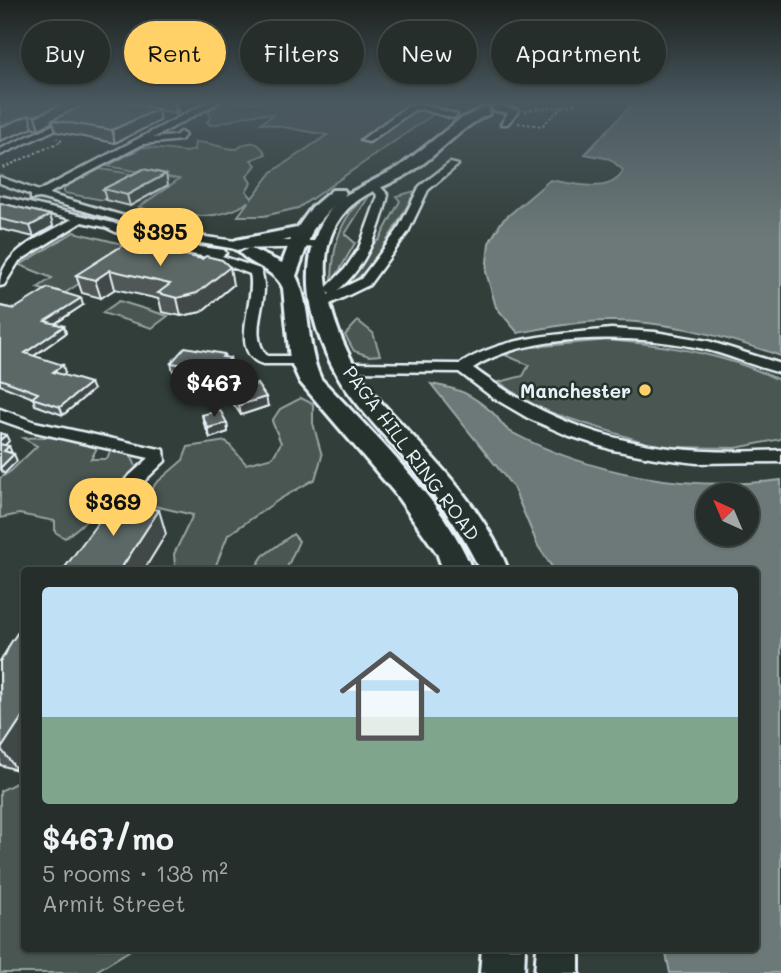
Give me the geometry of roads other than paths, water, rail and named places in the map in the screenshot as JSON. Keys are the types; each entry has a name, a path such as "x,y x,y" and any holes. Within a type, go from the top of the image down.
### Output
{"highway":[{"path":"306,245 313,213 326,201 355,181 397,162 412,147"},
{"path":"242,249 306,245 341,205 402,171 435,147"},
{"name":"PAGA HILL RING ROAD","path":"306,245 289,279 301,360 311,382 368,442 450,550 456,567"},
{"name":"PAGA HILL RING ROAD","path":"306,245 317,278 320,300 347,372 370,405 430,471 486,553 493,567"},
{"path":"242,249 270,263 289,279"},
{"path":"311,382 347,372"},
{"path":"502,973 504,952"},
{"path":"557,973 558,952"}],"street":[{"path":"20,204 129,147"},
{"path":"320,300 365,282 402,232 424,188 434,177 453,165"},
{"path":"402,171 434,177"},
{"path":"0,180 40,195 189,238 242,249"},
{"path":"320,300 346,279 377,223 383,195 374,186"},
{"path":"0,199 109,225 145,243 201,252 256,272 258,289 253,345 263,360 301,360"},
{"path":"0,282 14,259 77,221"},
{"path":"122,232 138,223"},
{"path":"201,252 242,249"},
{"path":"347,372 464,368 480,357 516,344 611,333 655,336 708,345 781,369"},
{"path":"464,368 493,391 526,410 610,443 687,458 781,456"},
{"path":"0,414 31,426 158,454 157,461 119,500 98,535"}],"place":[{"name":"Manchester","path":"645,390"}]}
